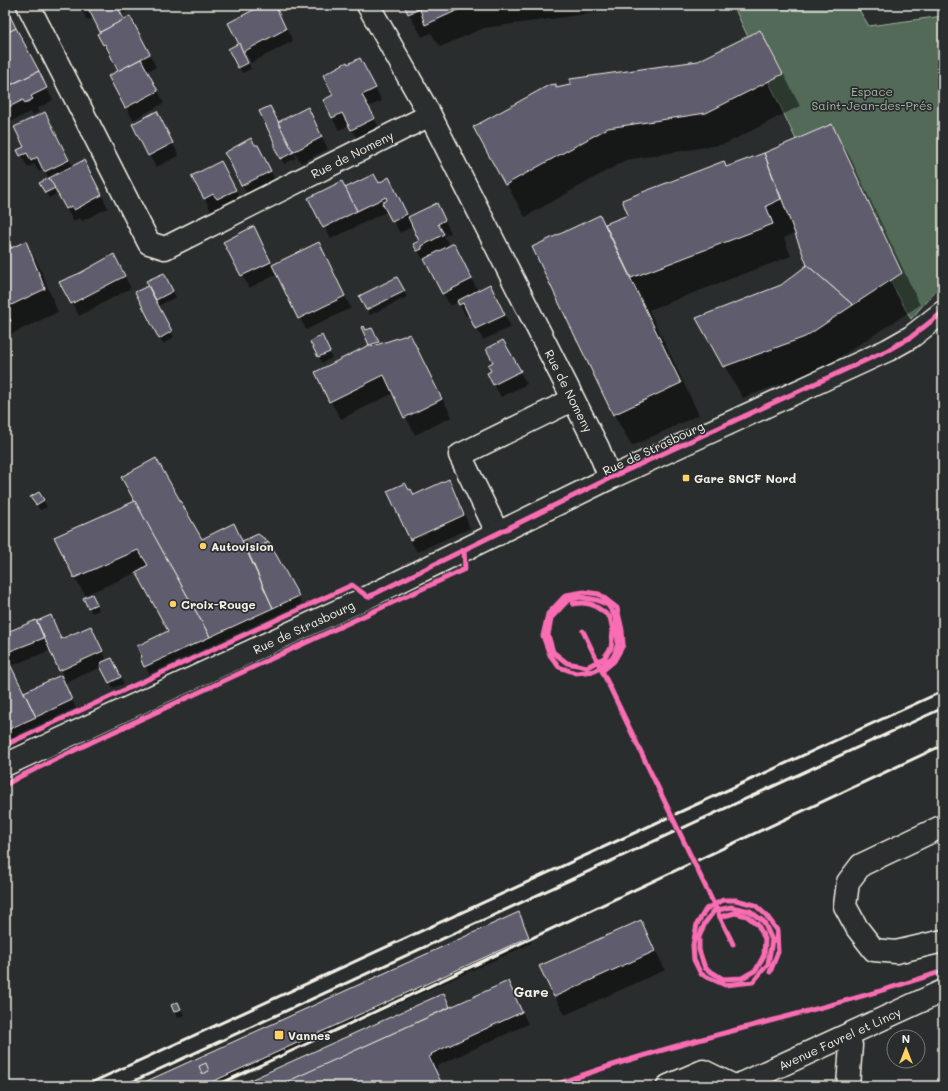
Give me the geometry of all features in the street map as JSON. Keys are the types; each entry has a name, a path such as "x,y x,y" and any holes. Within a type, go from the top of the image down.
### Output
{"street":[{"name":"Rue de Nomeny","path":"28,5 149,243 165,248 430,115 598,448 610,478"},
{"path":"368,5 430,115"},
{"name":"Rue de Strasbourg","path":"5,765 368,597 610,478 888,350 911,337 943,312"},
{"path":"498,534 460,455 572,399"},
{"path":"943,826 861,865 848,882 845,906 856,928 874,950 896,952 943,941"},
{"name":"Avenue Favrel et Lincy","path":"735,1086 943,992"},
{"name":"Avenue Favrel et Lincy","path":"762,1086 825,1054 851,1045 943,1004"},
{"path":"848,1086 851,1045"},
{"path":"668,1086 703,1071 735,1086"}],"green space":[{"name":"Espace Saint-Jean-des-Prés","path":"733,5 856,5 869,26 943,16 943,282 911,319 811,136 798,144"}],"building":[{"path":"78,5 117,5 124,20 100,32 87,6 80,8"},
{"path":"263,5 275,5 286,29 243,52 228,23"},
{"path":"404,5 469,5 425,25 420,9 408,14"},
{"path":"5,6 16,28 5,34"},
{"path":"130,16 150,54 118,71 105,44 103,45 97,34"},
{"path":"16,28 39,71 10,85 5,76 5,34"},
{"path":"760,30 783,74 706,113 608,128 505,185 473,127 549,85 556,84 556,88 570,85 570,79 698,61"},
{"path":"239,43 248,63 238,68 228,49"},
{"path":"360,58 376,88 362,95 375,118 351,130 342,113 332,118 323,100 333,95 323,75 347,62 348,64"},
{"path":"141,59 158,91 125,108 108,76"},
{"path":"39,71 47,88 31,96 33,99 25,103 23,100 5,109 5,88"},
{"path":"270,106 294,152 280,159 275,149 275,144 259,111"},
{"path":"308,107 322,137 293,152 278,122"},
{"path":"157,111 173,143 148,156 132,124"},
{"path":"45,112 69,160 44,172 37,157 31,161 27,153 20,156 17,150 24,147 14,127"},
{"path":"832,124 902,273 853,305 807,265 764,153"},
{"path":"251,138 255,145 258,145 271,171 241,186 229,160 224,153"},
{"path":"764,153 781,199 766,206 773,224 631,278 605,224 628,215 622,200 724,161 726,167"},
{"path":"84,160 102,195 74,210 72,206 66,209 49,178"},
{"path":"221,161 236,190 217,199 213,194 204,199 191,176"},
{"path":"374,174 379,183 389,177 407,214 392,222 382,203 387,200 386,197 357,211 345,188"},
{"path":"49,178 55,188 45,193 39,183"},
{"path":"342,181 357,211 323,228 308,198"},
{"path":"437,203 445,220 438,224 444,234 422,246 422,249 417,251 413,244 419,241 408,217"},
{"path":"600,215 681,383 613,415 532,247"},
{"path":"254,226 271,262 241,276 223,242"},
{"path":"7,240 12,248 5,251 5,241"},
{"path":"26,241 45,289 5,308 5,251"},
{"path":"319,242 345,296 298,319 272,265"},
{"path":"454,243 472,279 442,294 424,259"},
{"path":"114,254 125,276 71,304 59,282 80,273"},
{"path":"807,265 853,305 805,337 723,367 696,318 781,285"},
{"path":"164,273 173,291 156,300 146,281"},
{"path":"397,277 405,291 366,310 359,296"},
{"path":"490,284 505,315 475,329 463,303 459,305 457,301"},
{"path":"148,286 172,331 159,339 135,292"},
{"path":"5,309 11,321 5,321"},
{"path":"364,326 366,330 372,328 379,342 369,345 361,327"},
{"path":"410,334 442,399 404,418 384,375 329,402 315,372 369,345 370,347"},
{"path":"322,335 330,352 318,357 310,342"},
{"path":"503,340 521,371 493,385 487,373 491,371 488,365 493,362 486,349"},
{"name":"Autovision","path":"156,458 202,539 234,523 273,608 210,637 121,477"},
{"path":"449,479 464,515 410,540 387,491 405,483 414,495"},
{"path":"39,492 44,500 36,505 30,497"},
{"name":"Croix-Rouge","path":"135,501 210,637 144,667 140,658 142,657 137,646 168,631 136,572 148,565 138,550 74,578 54,537"},
{"path":"258,534 269,542 248,552 242,541"},
{"path":"269,542 299,596 273,608 248,552"},
{"path":"92,594 97,604 88,608 83,598"},
{"path":"51,615 61,639 91,626 103,651 59,671 37,621"},
{"path":"36,620 44,638 5,653 5,633"},
{"path":"5,654 36,717 5,731"},
{"path":"112,658 121,677 109,683 100,666 102,662"},
{"path":"61,675 72,700 36,717 24,692"},
{"path":"519,912 529,937 203,1086 136,1086"},
{"path":"641,920 655,951 554,997 539,966"},
{"path":"508,981 522,1012 431,1054 432,1055 429,1057 441,1082 432,1086 276,1086"},
{"path":"444,993 450,1007 295,1078 276,1086 237,1086"},
{"path":"178,1002 181,1009 174,1012 171,1005"},
{"path":"206,1063 209,1071 202,1074 199,1066"}],"railway":[{"path":"84,1086 943,691"},
{"path":"123,1086 943,708"},
{"path":"215,1086 943,745"}],"cycle path":[{"path":"5,745 352,585 368,597 610,478 888,350 911,337 943,312"},
{"path":"5,785 98,739 465,569 464,550"},
{"path":"573,604 584,603 593,605 610,617 613,631 611,648 604,658 587,667 567,663 553,652 548,635 551,618 568,600 580,597 597,600 608,605 616,617 618,643 614,656 595,671 576,673 559,667 550,655 543,636 548,614 566,595 584,592 599,594 617,608 622,630 623,645 614,661 602,671"},
{"path":"583,631 733,944"},
{"path":"720,917 735,913 747,916 758,925 765,939 764,955 756,970 742,978 723,979 705,968 699,950 699,937 705,923 714,911 731,907 750,911 764,922 772,940 768,964 753,982 725,985 701,974 694,960 693,945 697,924 706,909 723,900 736,900 755,905 766,915 777,930 778,952 770,972"},
{"path":"552,1086 649,1054 845,1001 943,971"}],"place":[{"name":"Gare SNCF Nord","path":"686,478"},
{"name":"Autovision","path":"203,546"},
{"name":"Croix-Rouge","path":"173,604"},
{"name":"Vannes","path":"279,1035"}],"district":[{"name":"Gare","path":"531,991"}]}
